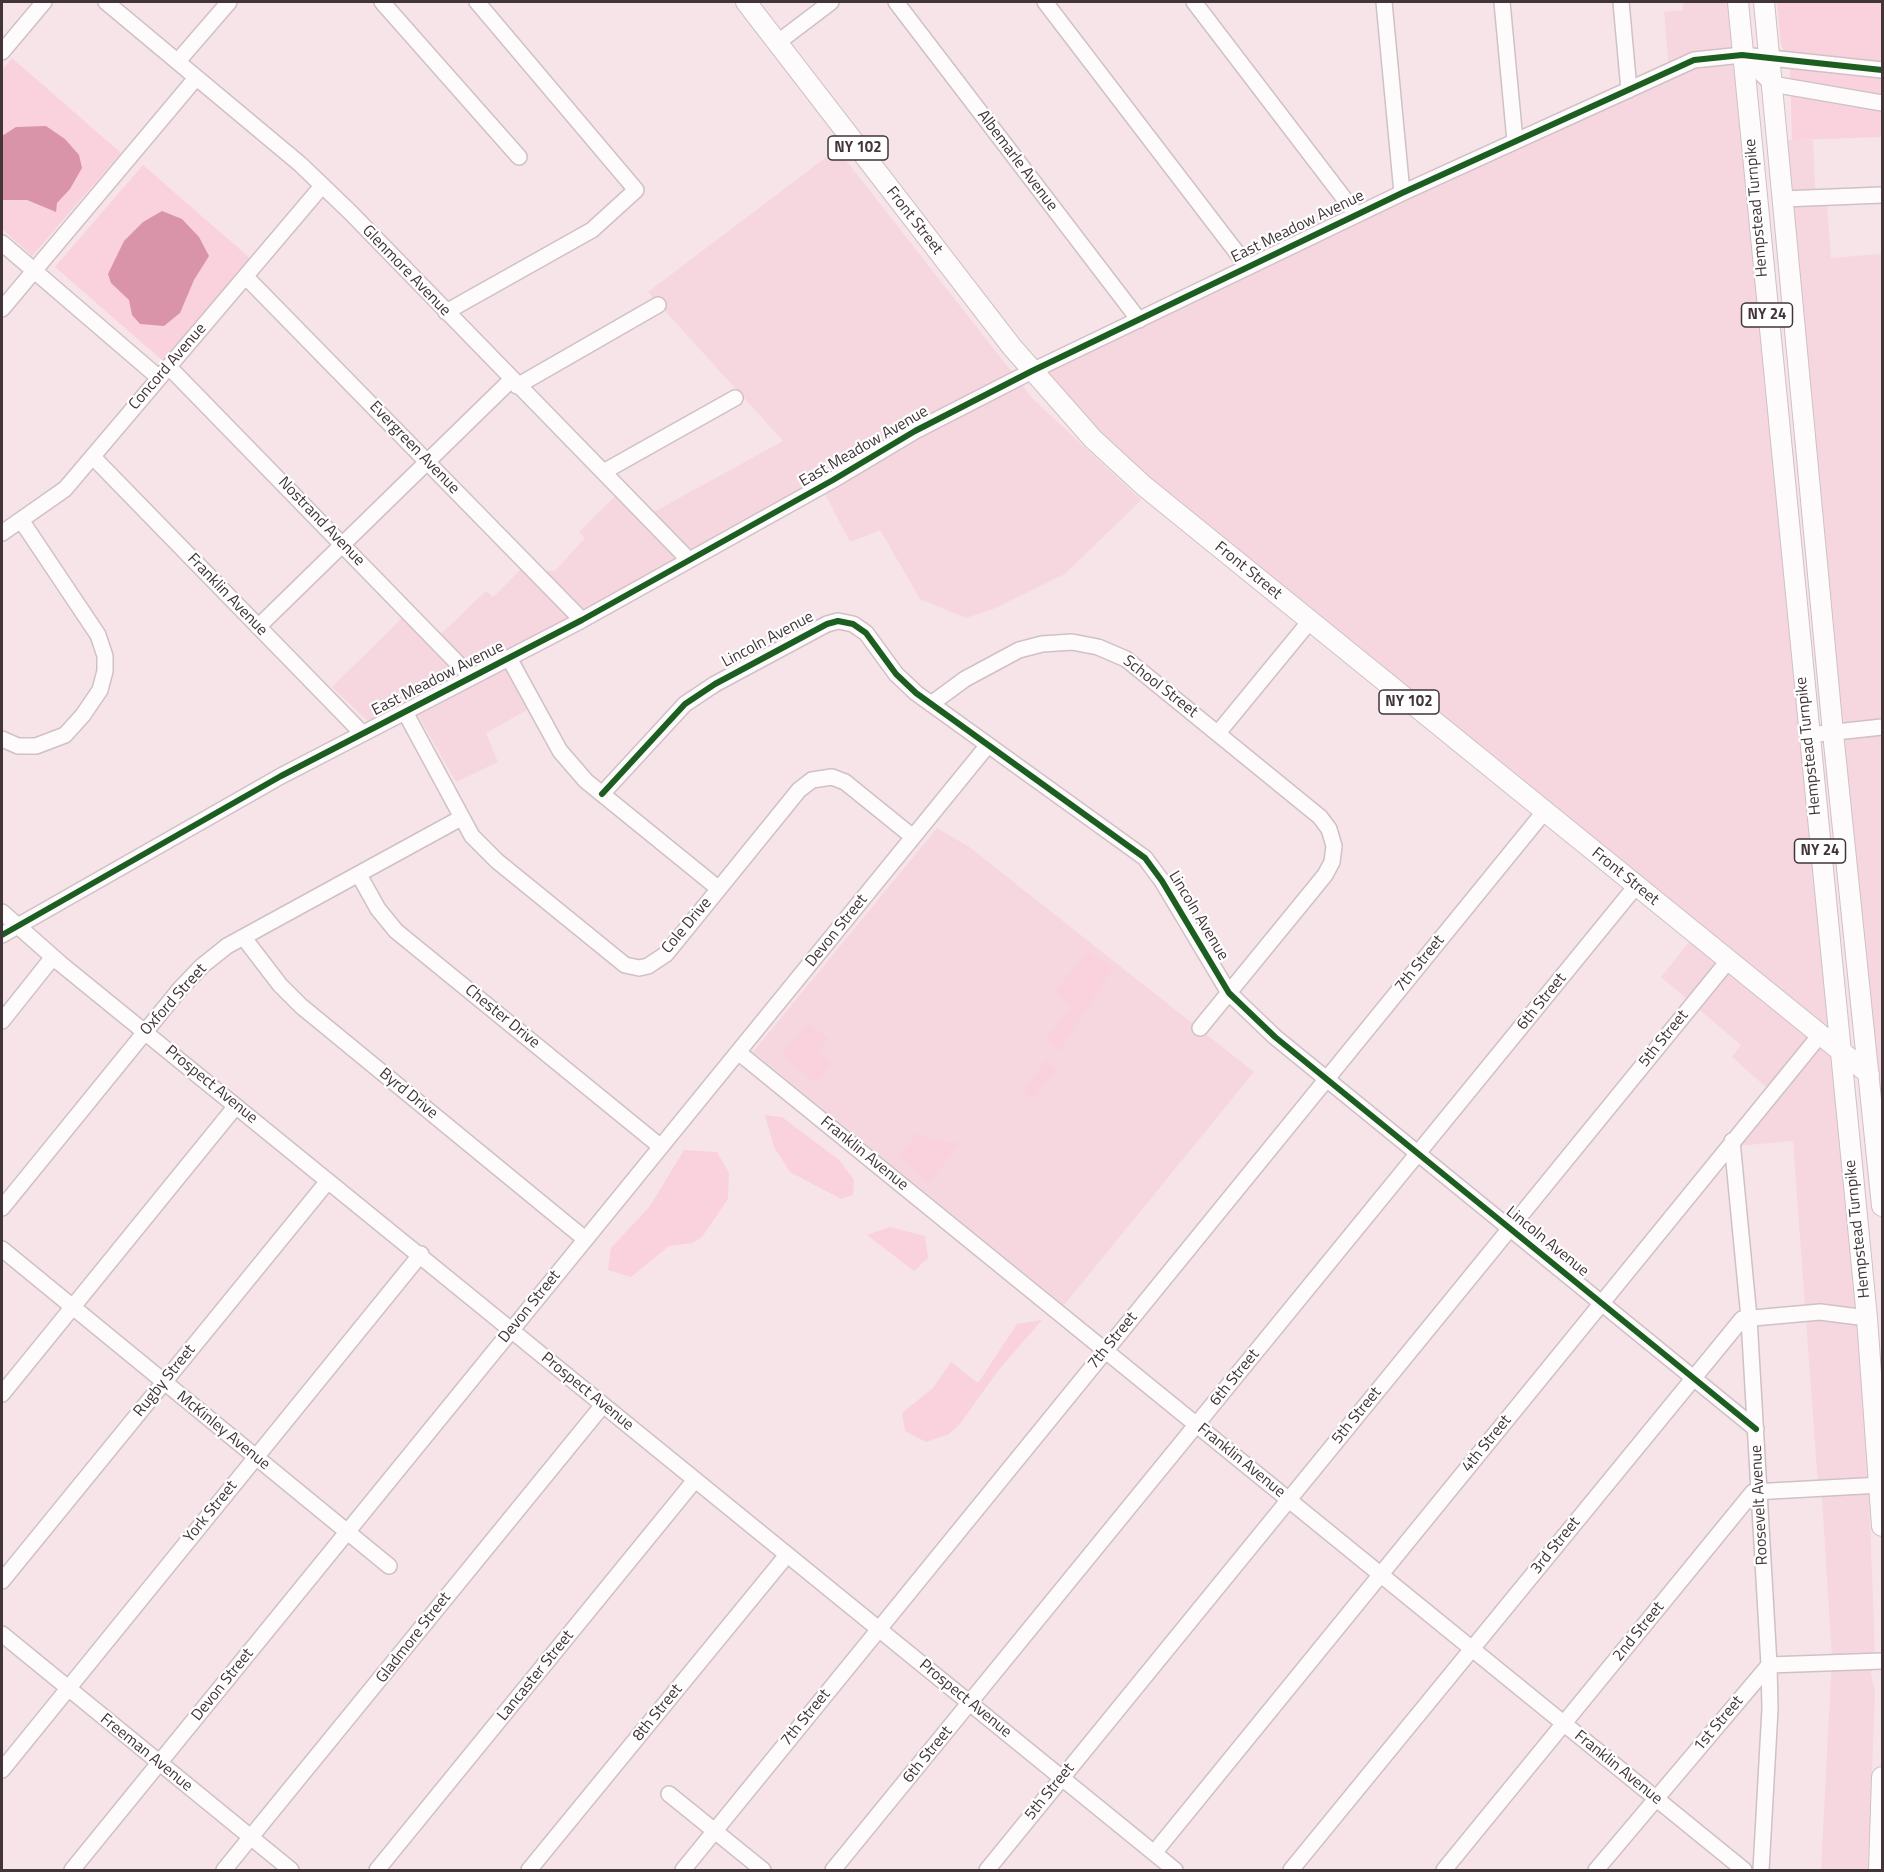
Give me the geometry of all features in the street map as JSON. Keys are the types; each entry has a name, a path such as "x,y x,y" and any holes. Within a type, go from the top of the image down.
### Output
{"main road":[{"name":"Front Street","path":"746,2 1032,370 1093,439 1144,486 1869,1074"},
{"name":"Hempstead Turnpike","path":"1738,2 1840,1051 1875,1320 1882,1526"},
{"name":"Hempstead Turnpike","path":"1764,2 1833,733 1869,1074 1880,1154 1882,1206"},
{"path":"1879,1870 1882,1777"}],"street":[{"path":"2,52 44,2"},
{"name":"Glenmore Avenue","path":"106,2 322,186 514,383 605,471 689,560"},
{"path":"178,61 229,2"},
{"path":"382,2 519,157"},
{"path":"446,312 592,230 636,190 477,2"},
{"path":"777,43 831,2"},
{"name":"Albemarle Avenue","path":"896,2 1139,320"},
{"path":"1045,2 1247,266"},
{"path":"1384,2 1402,193"},
{"path":"1502,2 1515,141"},
{"path":"1621,2 1629,90"},
{"path":"1201,4 1356,214"},
{"path":"1743,55 1772,84 1882,103"},
{"name":"East Meadow Avenue","path":"2,935 281,776 582,620 915,431 1032,370 1356,214 1694,60 1743,55 1882,70"},
{"path":"2,309 196,78"},
{"name":"Concord Avenue","path":"2,533 65,489 322,186"},
{"path":"1783,199 1882,195"},
{"name":"Nostrand Avenue","path":"2,243 34,271 164,372 343,544 471,677"},
{"name":"Evergreen Avenue","path":"246,277 582,620"},
{"path":"258,627 427,461 514,383 658,305"},
{"path":"605,471 735,398"},
{"name":"Franklin Avenue","path":"93,457 362,734"},
{"path":"2,739 18,746 36,746 65,735 83,716 100,690 105,671 105,656 98,635 21,520"},
{"name":"Lincoln Avenue","path":"602,794 686,704 716,684 827,624 838,621 853,624 866,633 896,674 931,704 1145,858 1162,881 1228,993 1275,1036 1756,1429"},
{"path":"1218,733 1310,621"},
{"name":"School Street","path":"931,704 965,679 1019,650 1042,644 1072,642 1098,647 1126,659 1303,802 1329,829 1334,846 1332,862 1325,875 1228,993"},
{"path":"509,658 560,751 586,781 719,888"},
{"name":"Cole Drive","path":"405,712 472,836 497,861 625,965 639,968 659,960 799,790 818,778 831,777 845,782 913,837"},
{"path":"1808,735 1882,727"},
{"name":"Devon Street","path":"72,1870 988,745"},
{"name":"7th Street","path":"683,1870 1544,812"},
{"name":"Oxford Street","path":"2,1208 145,1032 202,966 227,946 461,818"},
{"name":"Chester Drive","path":"359,874 378,909 396,931 661,1147"},
{"name":"6th Street","path":"834,1870 1636,886"},
{"name":"Prospect Avenue","path":"2,912 53,957 421,1254 603,1406 1175,1870"},
{"name":"Byrd Drive","path":"244,938 280,985 302,1006 585,1239"},
{"path":"2,1021 53,957"},
{"name":"5th Street","path":"987,1870 1728,961"},
{"path":"1200,1028 1228,993"},
{"name":"4th Street","path":"1154,1853 1820,1035"},
{"name":"Franklin Avenue","path":"738,1052 1744,1870"},
{"path":"2,1394 236,1106"},
{"name":"Roosevelt Avenue","path":"1732,1141 1749,1318 1769,1665 1770,1709 1761,1870"},
{"name":"Rugby Street","path":"2,1581 328,1181"},
{"name":"McKinley Avenue","path":"2,1249 389,1566"},
{"name":"York Street","path":"2,1770 421,1254"},
{"path":"1749,1318 1820,1312 1875,1320"},
{"name":"3rd Street","path":"1291,1870 1693,1378 1742,1319 1749,1318"},
{"name":"Gladmore Street","path":"224,1870 603,1406"},
{"name":"Lancaster Street","path":"377,1870 695,1480"},
{"path":"1760,1492 1881,1485"},
{"name":"2nd Street","path":"1444,1870 1753,1492 1760,1492"},
{"name":"8th Street","path":"529,1870 787,1555"},
{"name":"Freeman Avenue","path":"2,1634 291,1870"},
{"path":"1769,1665 1882,1661"},
{"name":"1st Street","path":"1596,1870 1769,1665"},
{"path":"669,1794 763,1870"}],"shaded area":[{"path":"1683,2 1736,2 1840,1051 1144,486 1032,371 1669,70 1664,12 1683,10"},
{"path":"1777,2 1882,2 1882,137 1792,140 1790,70 1781,44"},
{"path":"12,58 121,153 32,256 2,229 2,70"},
{"path":"46,126 65,139 79,155 82,168 70,189 57,203 56,212 27,200 2,200 2,136 16,127"},
{"path":"1779,140 1813,140 1816,206 1827,205 1831,258 1881,254 1882,1101 1873,1102"},
{"path":"837,149 1033,399 1141,500 1065,574 993,609 966,618 920,599 880,530 850,542 825,494 522,660 541,702 486,733 498,762 456,782 418,715 378,731 332,687 402,618 442,633 486,591 493,597 520,570 555,571 585,538 579,532 615,496 641,519 783,441 648,292"},
{"path":"143,165 251,259 163,361 55,267"},
{"path":"162,211 182,219 199,237 209,256 194,280 180,313 164,326 140,324 132,315 129,300 111,283 108,274 124,241 143,222"},
{"path":"937,828 968,846 1254,1072 1064,1305 753,1052"},
{"path":"1690,941 1831,1056 1872,1479 1869,1494 1875,1656 1871,1674 1875,1692 1868,1870 1821,1870 1832,1658 1822,1497 1818,1485 1793,1141 1736,1146 1775,1095 1732,1057 1741,1045 1661,977"},
{"path":"1088,951 1114,967 1059,1051 1046,1039 1071,1007 1055,992"},
{"path":"807,1022 828,1038 817,1052 832,1063 817,1083 782,1055"},
{"path":"1047,1060 1057,1070 1033,1099 1022,1090"},
{"path":"765,1115 782,1117 839,1160 854,1180 853,1195 841,1199 790,1172 774,1147"},
{"path":"918,1133 933,1141 961,1143 928,1182 898,1157"},
{"path":"684,1150 717,1152 729,1173 728,1199 702,1237 692,1243 669,1246 631,1277 608,1270 611,1248 650,1206"},
{"path":"890,1227 925,1236 928,1258 914,1271 867,1235"},
{"path":"1042,1320 997,1372 960,1424 949,1434 926,1442 905,1431 902,1413 933,1388 951,1362 978,1383 1017,1324"}],"cycle path":[{"path":"2,935 281,776 582,620 833,480 915,431 1032,371 1402,193 1694,60 1742,55 1882,70"},
{"path":"602,794 685,704 715,684 827,624 838,621 853,624 866,633 896,674 916,693 1145,858 1162,881 1229,993 1275,1037 1756,1429"}]}
